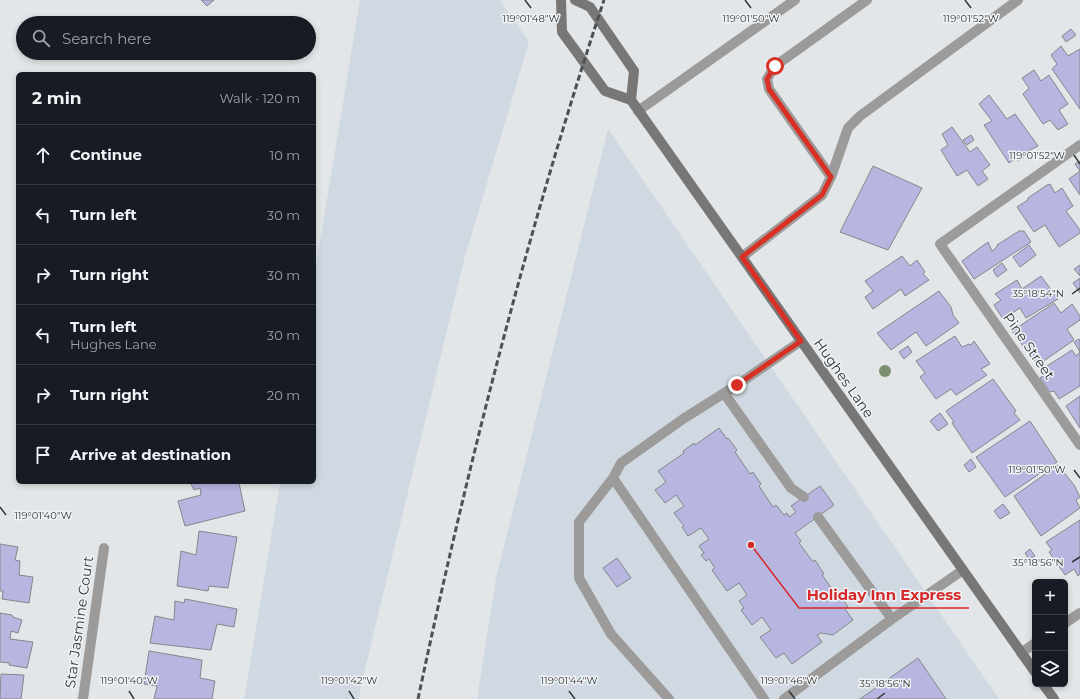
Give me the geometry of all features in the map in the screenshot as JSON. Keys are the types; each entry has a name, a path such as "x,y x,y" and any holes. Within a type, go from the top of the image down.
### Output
{"street":[{"path":"561,0 562,32 605,92 631,100 634,71 590,7 575,0"},
{"path":"638,111 795,0"},
{"path":"831,177 769,89 767,79 775,66 868,0"},
{"path":"742,257 822,195 831,177 848,128 860,116 1018,0"},
{"name":"Hughes Lane","path":"631,100 1032,668"},
{"name":"Pine Street","path":"1080,145 940,244 1080,445"},
{"path":"669,699 611,634 579,578 579,522 613,478 621,463 801,341"},
{"path":"724,393 790,488 804,498"},
{"path":"613,478 764,699"},
{"path":"818,517 892,619"},
{"name":"Star Jasmine Court","path":"83,699 104,548"},
{"path":"784,699 892,619 964,570"},
{"path":"1068,621 1080,613"},
{"path":"1021,653 1032,645"},
{"path":"1045,687 1054,699"}],"shaded area":[{"path":"360,0 500,0 529,42 464,260 359,699 244,699 280,484 316,484 316,266"},
{"path":"608,129 999,699 477,699 496,578"}],"building":[{"path":"201,0 214,0 207,6"},
{"path":"1071,29 1076,35 1066,42 1062,36"},
{"path":"1061,46 1068,56 1080,49 1080,109 1052,69 1057,64 1051,55"},
{"path":"1034,70 1041,81 1049,75 1068,104 1059,110 1068,124 1058,130 1050,120 1043,124 1023,94 1029,88 1022,78"},
{"path":"989,95 1007,119 1015,114 1038,146 1028,151 1029,153 1018,161 1016,158 1009,163 984,125 992,121 979,104"},
{"path":"952,127 970,152 977,147 990,165 982,171 988,179 978,186 967,170 957,176 941,150 948,145 942,134"},
{"path":"971,135 974,140 967,145 963,140"},
{"path":"1080,161 1080,171 1075,164"},
{"path":"873,166 922,188 888,250 840,232"},
{"path":"1080,171 1080,195 1069,179"},
{"path":"1050,184 1055,193 1062,188 1073,206 1066,211 1080,230 1080,233 1059,247 1045,225 1034,232 1017,207"},
{"path":"1019,231 1024,231 1031,242 974,279 962,261 988,242 992,251 997,247 997,245"},
{"path":"1029,245 1036,255 1020,267 1013,257"},
{"path":"902,256 910,266 917,260 925,272 923,274 929,280 905,296 901,289 873,309 865,297 873,291 865,281"},
{"path":"1002,263 1007,270 997,277 993,270"},
{"path":"1080,265 1080,276 1074,269"},
{"path":"1041,276 1058,299 1026,318 1020,308 1003,319 994,305 1001,300 995,294 1017,280 1022,289"},
{"path":"1080,278 1080,293 1073,283"},
{"path":"939,291 951,307 953,315 959,323 926,346 916,332 891,350 877,333"},
{"path":"1054,303 1061,313 1072,304 1080,316 1080,320 1067,329 1074,340 1038,365 1012,331"},
{"path":"955,336 962,347 969,344 971,345 974,341 990,364 981,369 987,375 956,395 951,389 936,399 920,377 925,373 916,361"},
{"path":"1079,339 1080,341 1080,352 1074,342"},
{"path":"908,346 912,352 904,359 899,352"},
{"path":"1072,350 1076,356 1080,352 1080,386 1059,399 1054,391 1050,392 1040,378 1047,373 1044,368"},
{"path":"993,379 1016,411 1014,413 1020,420 972,453 952,423 954,422 946,411"},
{"path":"1080,396 1080,428 1066,406"},
{"path":"940,413 948,424 938,431 930,421"},
{"path":"1030,421 1057,462 1005,497 976,457"},
{"path":"719,428 737,450 735,452 750,474 753,472 761,484 759,486 773,507 776,505 784,515 787,513 789,517 796,512 791,506 820,486 834,505 795,533 801,541 799,543 813,562 815,560 824,574 822,575 837,596 840,595 848,607 845,609 853,620 833,635 821,633 817,635 822,642 792,664 784,653 776,658 760,637 771,630 762,617 752,625 741,610 744,608 739,601 747,595 739,583 727,591 712,570 715,568 709,559 706,561 701,555 704,553 699,546 709,539 701,528 688,536 682,527 684,526 674,513 684,506 676,495 665,503 655,490 666,482 658,471 684,453 683,451 694,443 695,445"},
{"path":"971,459 976,467 969,472 964,465"},
{"path":"1058,465 1074,485 1080,497 1076,500 1080,508 1041,536 1014,496"},
{"path":"191,484 239,484 245,511 185,526 178,501 201,495 200,488 194,490"},
{"path":"1003,504 1010,513 1000,519 994,511"},
{"path":"1080,520 1080,574 1078,576 1074,569 1065,575 1049,552 1052,550 1046,542"},
{"path":"199,531 237,537 228,588 209,586 208,591 177,586 181,551 196,555"},
{"path":"0,544 18,547 15,560 20,561 19,575 33,577 29,603 2,599 3,591 0,591"},
{"path":"1030,549 1035,556 1029,559 1025,553"},
{"path":"617,558 631,578 617,587 603,568"},
{"path":"185,599 237,609 234,627 217,624 211,650 150,643 155,616 174,620 175,601 184,603"},
{"path":"0,613 12,615 13,617 22,620 18,633 11,631 10,639 33,642 27,668 0,662"},
{"path":"149,651 202,660 200,678 215,681 212,699 154,699 157,686 144,684"},
{"path":"918,658 946,699 860,699"},
{"path":"1,674 24,675 21,699 0,699"}],"railway":[{"path":"418,699 457,522 501,347 550,173 604,0"}],"place":[{"name":"Holiday Inn Express","path":"751,545"}],"route":[{"path":"737,385 801,341 742,257 822,195 831,177 769,89 767,79 775,66"}]}
